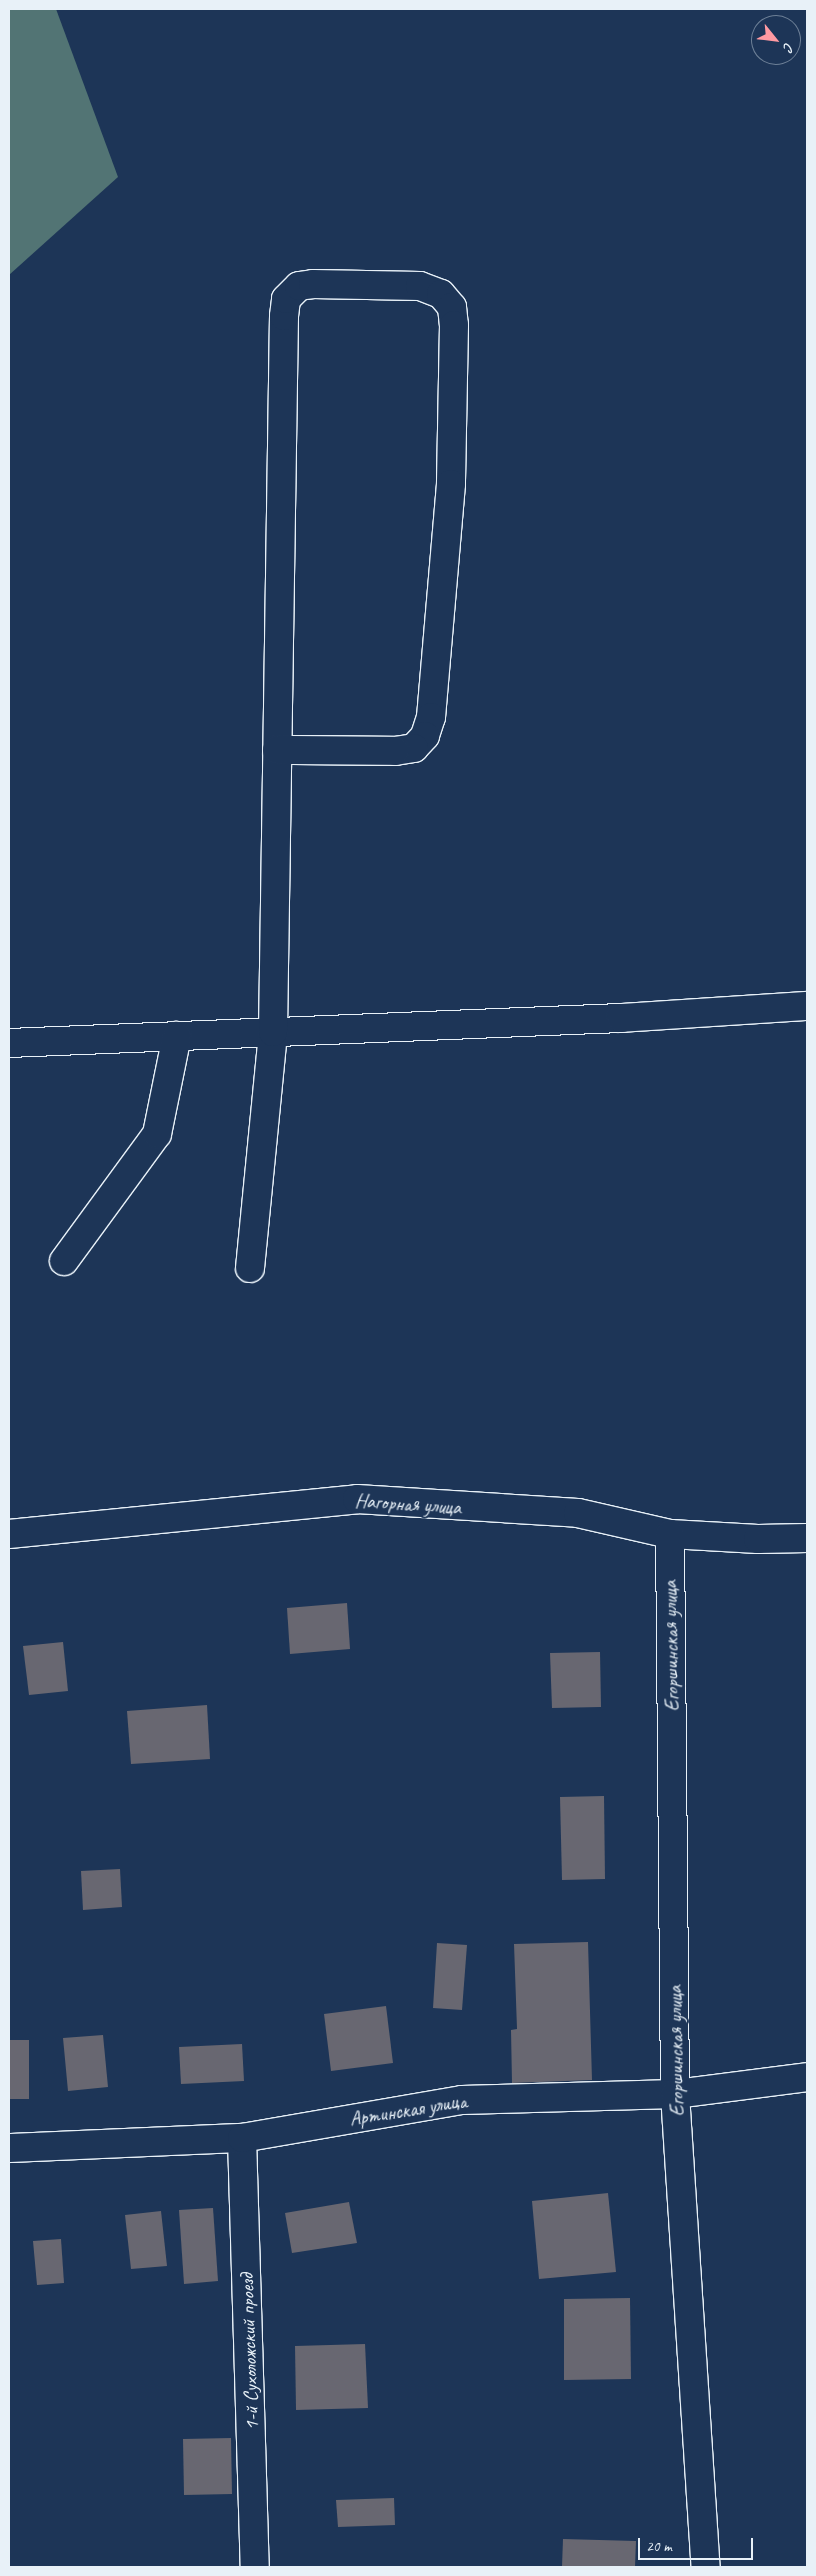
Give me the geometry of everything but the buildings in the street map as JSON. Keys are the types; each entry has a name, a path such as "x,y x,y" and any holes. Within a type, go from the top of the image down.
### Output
{"street":[{"path":"250,1268 272,1032 277,750 286,298 299,286 313,284 420,286 441,294 452,307 454,325 451,484 431,717 425,736 414,748 395,751 277,750"},
{"path":"9,1043 807,1006"},
{"path":"64,1261 157,1134 177,1036"},
{"name":"Нагорная улица","path":"9,1534 356,1499 578,1513 670,1534 758,1539 807,1538"},
{"name":"Егоршинская улица","path":"670,1534 675,2094 706,2567"},
{"name":"Артинская улица","path":"9,2148 242,2138 462,2100 675,2094 807,2077"},
{"name":"1-й Сухоложский проезд","path":"242,2138 255,2567"}],"green space":[{"path":"9,9 56,9 118,177 9,275"}]}
